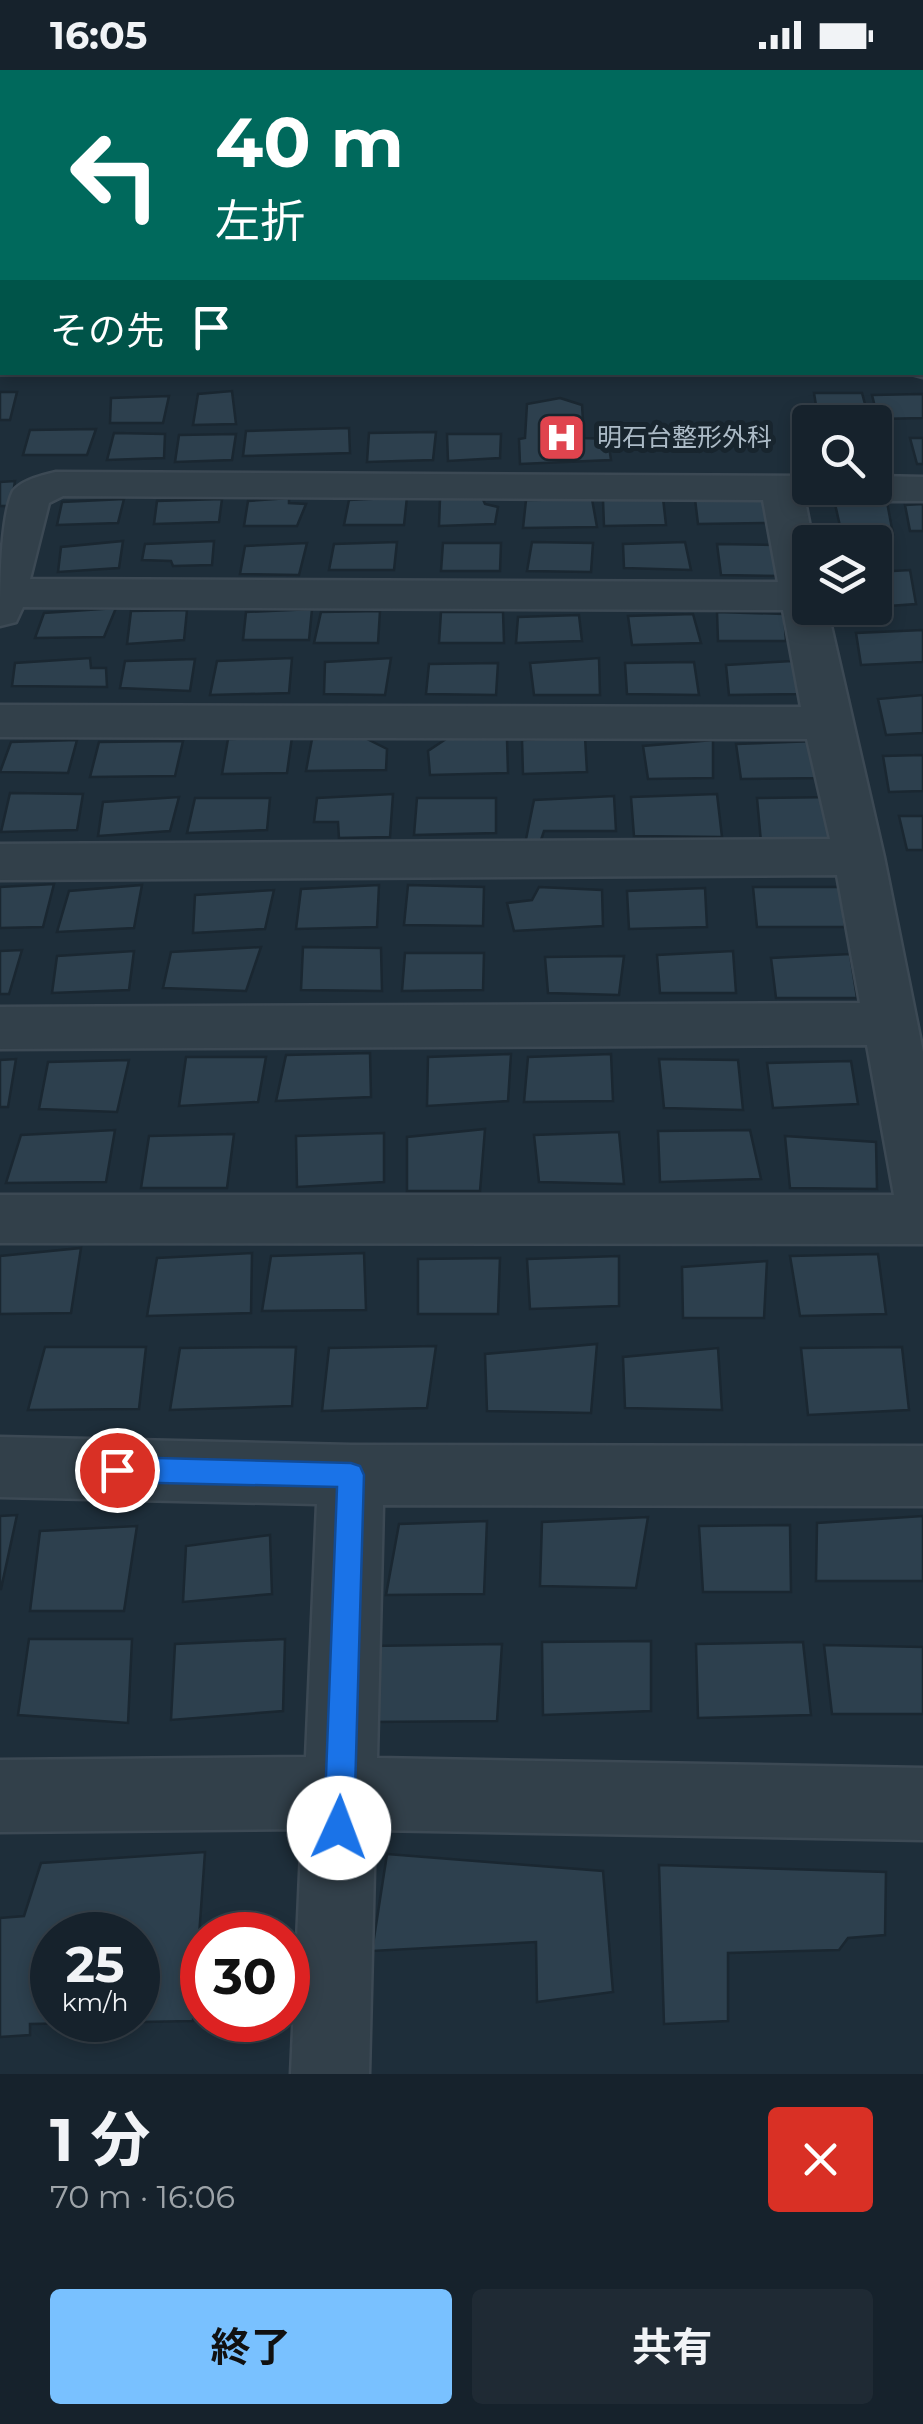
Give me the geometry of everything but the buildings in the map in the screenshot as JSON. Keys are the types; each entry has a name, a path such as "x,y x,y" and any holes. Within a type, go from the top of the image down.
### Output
{"street":[{"path":"792,596 2,602 30,496 56,484 923,489"},
{"path":"782,490 792,543"},
{"path":"808,625 858,856 923,1197"},
{"path":"0,721 827,723"},
{"path":"0,862 858,856"},
{"path":"0,1028 890,1024"},
{"path":"0,1220 923,1220"},
{"path":"0,1467 351,1475 923,1476"},
{"path":"330,2074 351,1475"},
{"path":"0,1796 340,1793 923,1804"}],"place":[{"name":"明石台整形外科","path":"562,437"}],"route":[{"path":"117,1470 351,1475 339,1828"}]}
